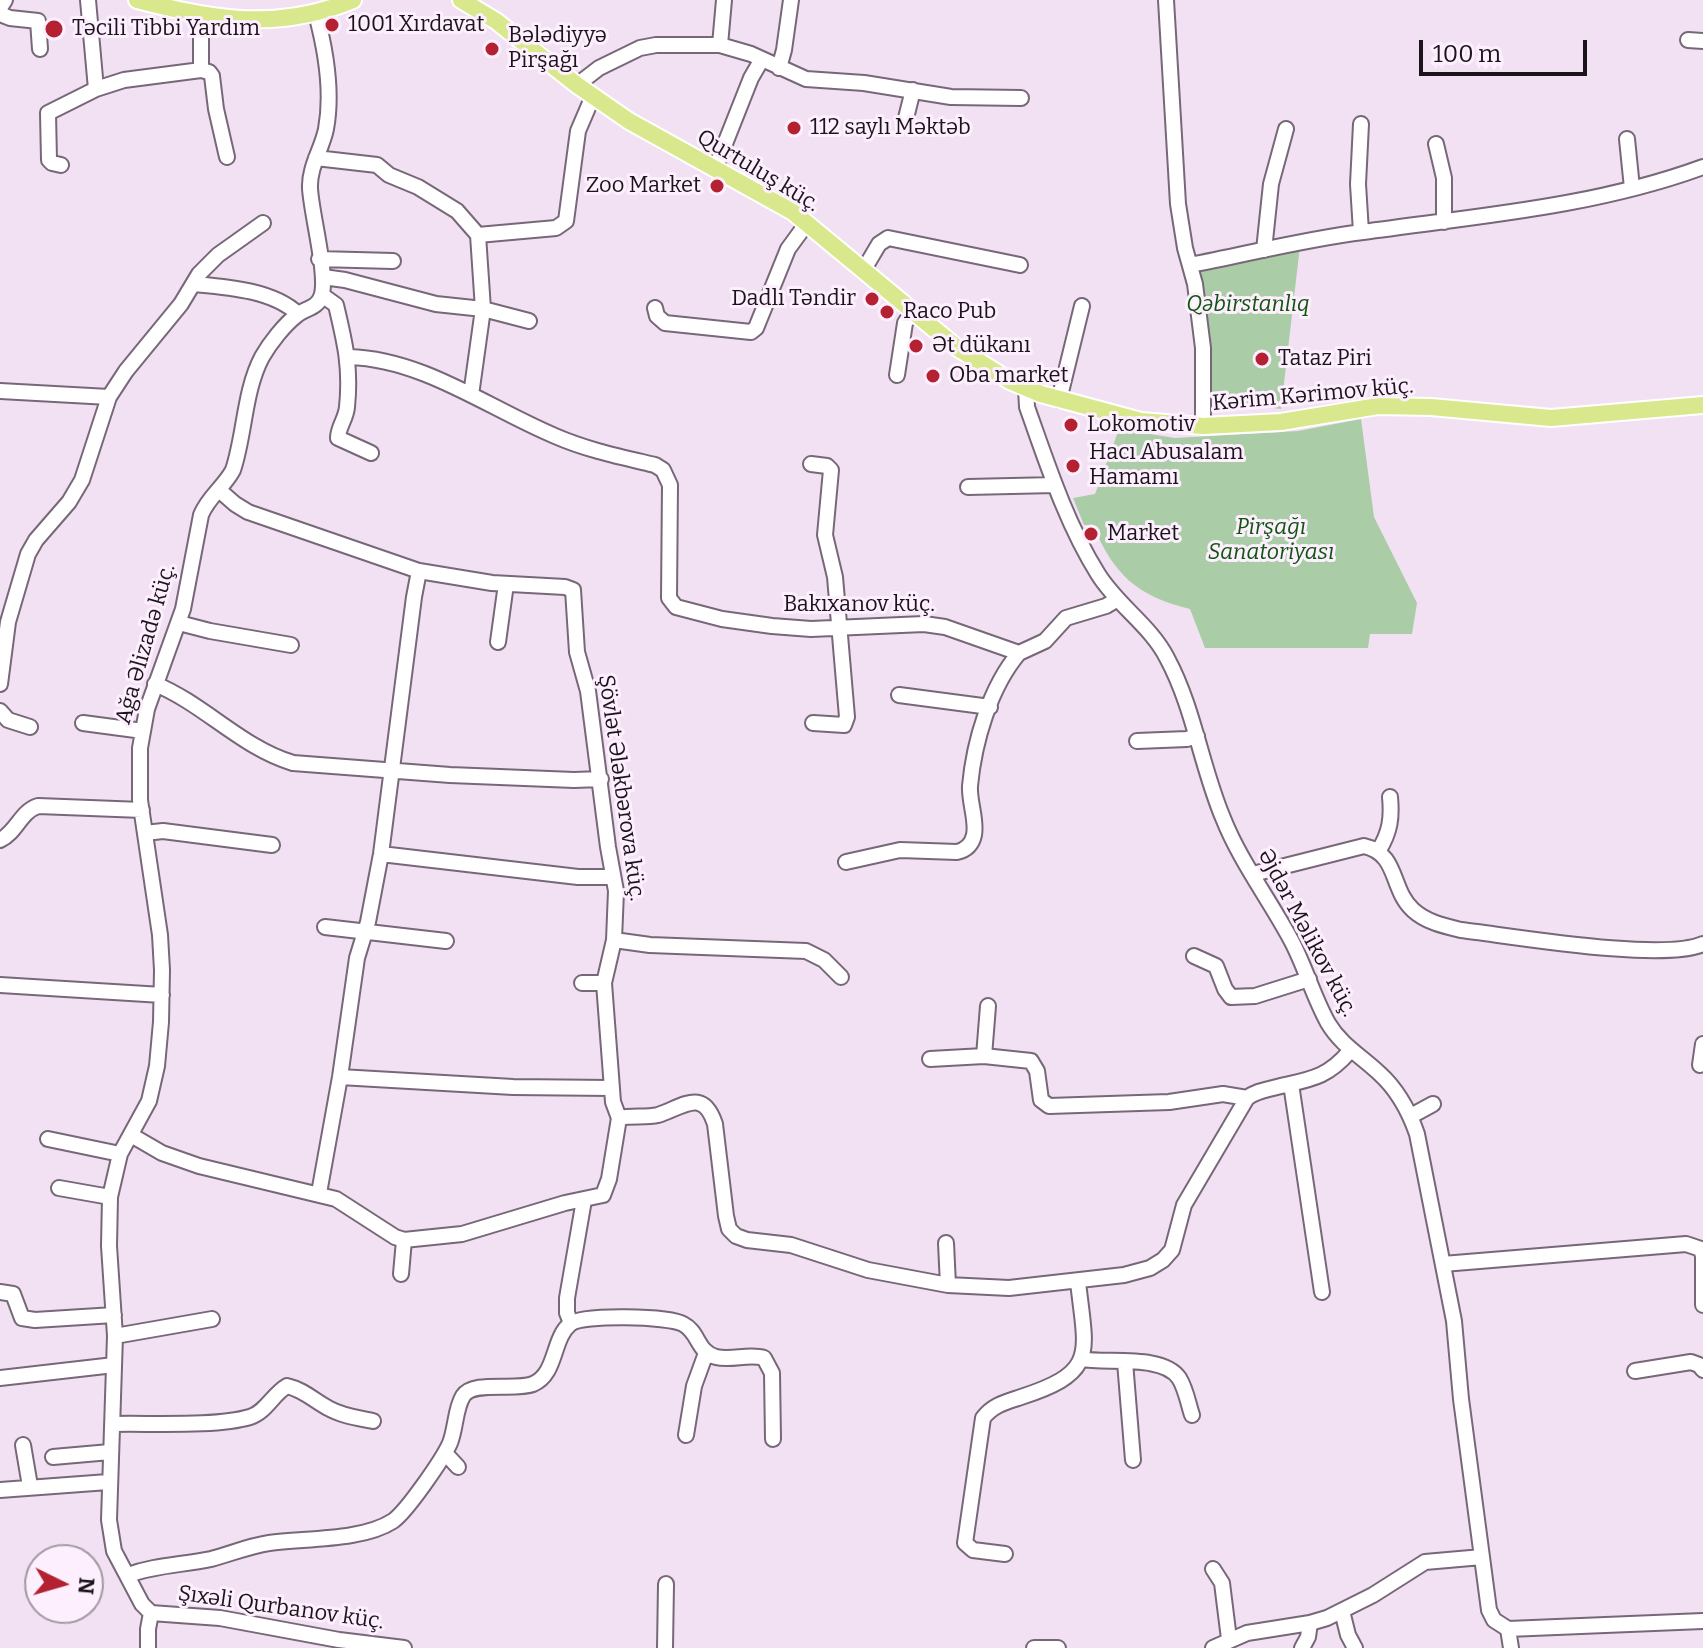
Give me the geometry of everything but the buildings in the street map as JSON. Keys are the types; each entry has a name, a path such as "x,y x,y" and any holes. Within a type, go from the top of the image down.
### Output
{"main road":[{"path":"137,0 181,6 201,16 273,20 316,14 353,0"},
{"name":"Qurtuluş küç.","path":"461,0 496,21 577,85 645,131 781,205 984,366 1026,389"},
{"name":"Kərim Kərimov küç.","path":"1026,389 1141,421 1203,426 1281,422 1378,406 1417,406 1551,418 1703,405"}],"street":[{"path":"0,8 5,0"},
{"path":"88,0 96,89"},
{"path":"720,45 724,0"},
{"path":"779,68 791,0"},
{"path":"1166,0 1178,204 1198,298 1203,348 1203,426"},
{"path":"0,14 38,21 40,49"},
{"path":"316,14 328,84 326,128 310,186 323,277 322,295 336,305 349,357 347,409 337,433 338,438 371,453"},
{"path":"201,16 201,70"},
{"path":"577,85 599,68 640,48 720,45 762,59 794,76 821,81 864,83 951,97 1021,98"},
{"path":"715,169 751,78 762,59"},
{"path":"61,165 49,160 48,113 96,89 124,80 201,70 212,76 227,157"},
{"path":"906,118 913,90"},
{"path":"478,235 556,228 566,221 578,131 593,96"},
{"path":"1361,124 1358,184 1361,232"},
{"path":"1264,250 1271,184 1286,129"},
{"path":"1627,139 1632,188"},
{"path":"1436,144 1444,178 1444,222"},
{"path":"316,158 377,165 389,175 418,187 457,211 478,235 483,309 471,395"},
{"path":"1190,265 1361,232 1562,204 1703,167"},
{"path":"0,684 4,621 28,554 69,502 82,480 109,397 126,371 181,304 199,274 218,255 263,223"},
{"path":"655,308 657,316 665,323 751,332 756,328 788,249 807,223"},
{"path":"863,271 879,244 888,238 1020,265"},
{"path":"319,259 393,261"},
{"path":"323,277 436,304 483,309 529,321"},
{"path":"194,284 267,297 289,306 298,314"},
{"name":"Ağa Əlizadə küç.","path":"151,1613 142,1604 111,1540 108,1482 115,1336 109,1246 110,1197 120,1154 142,1116 153,1085 162,995 160,935 139,772 143,731 155,684 179,623 201,515 204,506 228,480 238,458 261,359 298,314 315,306 322,295"},
{"path":"1059,400 1082,306"},
{"path":"897,375 905,323 913,311"},
{"name":"Bakıxanov küç.","path":"349,357 390,361 471,395 555,436 596,452 655,465 663,470 670,485 669,598 672,605 722,619 811,629 924,624 945,627 1019,653"},
{"name":"Əjdər Məlikov küç.","path":"1026,389 1027,407 1055,485 1088,557 1116,600 1163,650 1177,678 1223,819 1291,941 1328,1023 1350,1051 1382,1075 1411,1116 1454,1321 1461,1399 1489,1610 1494,1620 1508,1629 1511,1648"},
{"path":"0,391 109,397"},
{"path":"811,464 827,466 831,470 825,535 835,577 841,626 847,722 839,726 813,723"},
{"path":"968,487 1055,485"},
{"name":"Şövlət Ələkbərova küç.","path":"219,490 248,512 419,571 573,590 577,652 588,691 617,910 604,983 611,1088 618,1121"},
{"path":"319,1193 357,958 381,854 419,571"},
{"path":"498,642 506,584"},
{"path":"846,862 900,850 964,850 971,843 975,825 970,786 990,707 1019,653 1045,641 1066,618 1116,600"},
{"path":"179,623 291,645"},
{"path":"155,684 183,698 274,757 293,763 518,779 601,779"},
{"path":"899,695 990,707"},
{"path":"0,711 8,720 30,727"},
{"path":"83,723 143,731"},
{"path":"1137,741 1197,736"},
{"path":"1379,850 1387,837 1392,818 1390,797"},
{"path":"0,840 9,836 30,809 38,806 142,810"},
{"path":"145,833 163,831 272,845"},
{"path":"1253,874 1364,846 1379,850 1386,858 1402,897 1413,910 1440,925 1461,930 1619,947 1673,950 1703,944"},
{"path":"381,854 578,877 613,877"},
{"path":"325,927 446,941"},
{"path":"614,940 650,945 806,951 824,960 841,977"},
{"path":"1194,956 1216,966 1231,997 1255,996 1309,979"},
{"path":"582,983 604,983"},
{"path":"0,985 162,995"},
{"path":"984,1056 988,1006"},
{"path":"1700,1065 1703,1044"},
{"path":"131,1135 162,1153 199,1166 319,1193 343,1203 404,1240 471,1232 597,1198 606,1192 618,1121 660,1114 694,1102 712,1113 726,1216 729,1229 736,1236 791,1245 868,1270 948,1285 990,1289 1124,1275 1150,1268 1163,1260 1177,1239 1184,1205 1247,1098 1331,1071 1350,1051"},
{"path":"930,1059 984,1056 1031,1061 1037,1071 1041,1100 1049,1106 1169,1102 1223,1094 1247,1098"},
{"path":"340,1077 513,1087 611,1088"},
{"path":"1291,1084 1322,1292"},
{"path":"1411,1116 1433,1104"},
{"path":"48,1139 120,1154"},
{"path":"59,1188 110,1197"},
{"path":"128,1575 158,1565 209,1559 254,1545 374,1530 395,1520 445,1453 461,1398 467,1391 521,1387 545,1376 571,1323 567,1298 584,1200"},
{"path":"401,1274 404,1240"},
{"path":"946,1243 948,1285"},
{"path":"1443,1264 1686,1244 1701,1249 1703,1305"},
{"path":"1005,1554 973,1550 965,1543 983,1418 996,1405 1061,1382 1081,1359 1084,1340 1078,1282"},
{"path":"0,1292 13,1294 22,1318 35,1320 114,1315"},
{"path":"571,1323 593,1318 674,1321 690,1329 706,1353 725,1358 764,1358 772,1373 773,1439"},
{"path":"115,1336 212,1319"},
{"path":"686,1435 694,1386 706,1353"},
{"path":"1081,1359 1158,1365 1173,1370 1183,1386 1192,1415"},
{"path":"1125,1362 1133,1460"},
{"path":"1635,1371 1691,1362 1703,1370"},
{"path":"0,1378 114,1365"},
{"path":"113,1424 224,1421 252,1417 287,1386 303,1390 326,1408 373,1421"},
{"path":"23,1445 30,1486"},
{"path":"53,1457 110,1452"},
{"path":"445,1453 458,1467"},
{"path":"0,1490 108,1482"},
{"path":"1213,1648 1247,1633 1310,1623 1342,1611 1425,1562 1482,1557"},
{"path":"1213,1569 1222,1583 1229,1639"},
{"path":"665,1648 666,1584"},
{"path":"1342,1611 1355,1648"},
{"path":"148,1648 151,1613"},
{"name":"Şıxəli Qurbanov küç.","path":"151,1613 220,1618 339,1640 404,1648"},
{"path":"1508,1629 1703,1621"},
{"path":"1302,1648 1310,1623"},
{"path":"1034,1648 1058,1648"}],"green space":[{"name":"Qəbirstanlıq","path":"1300,246 1281,409 1214,400 1210,392 1201,270"},
{"name":"Pirşağı Sanatoriyası","path":"1361,419 1374,517 1417,603 1412,634 1370,634 1368,648 1205,648 1190,609 1155,597 1130,581 1110,557 1093,525 1084,525 1073,498 1095,494 1119,429 1175,438 1298,431"}],"place":[{"name":"1001 Xırdavat","path":"332,25"},
{"name":"Təcili Tibbi Yardım","path":"54,29"},
{"name":"Bələdiyyə Pirşağı","path":"492,49"},
{"name":"112 saylı Məktəb","path":"794,128"},
{"name":"Zoo Market","path":"717,186"},
{"name":"Dadlı Təndir","path":"872,299"},
{"name":"Raco Pub","path":"887,312"},
{"name":"Ət dükanı","path":"916,346"},
{"name":"Tataz Piri","path":"1262,359"},
{"name":"Oba market","path":"933,376"},
{"name":"Lokomotiv","path":"1071,425"},
{"name":"Hacı Abusalam Hamamı","path":"1073,466"},
{"name":"Market","path":"1091,534"}]}
